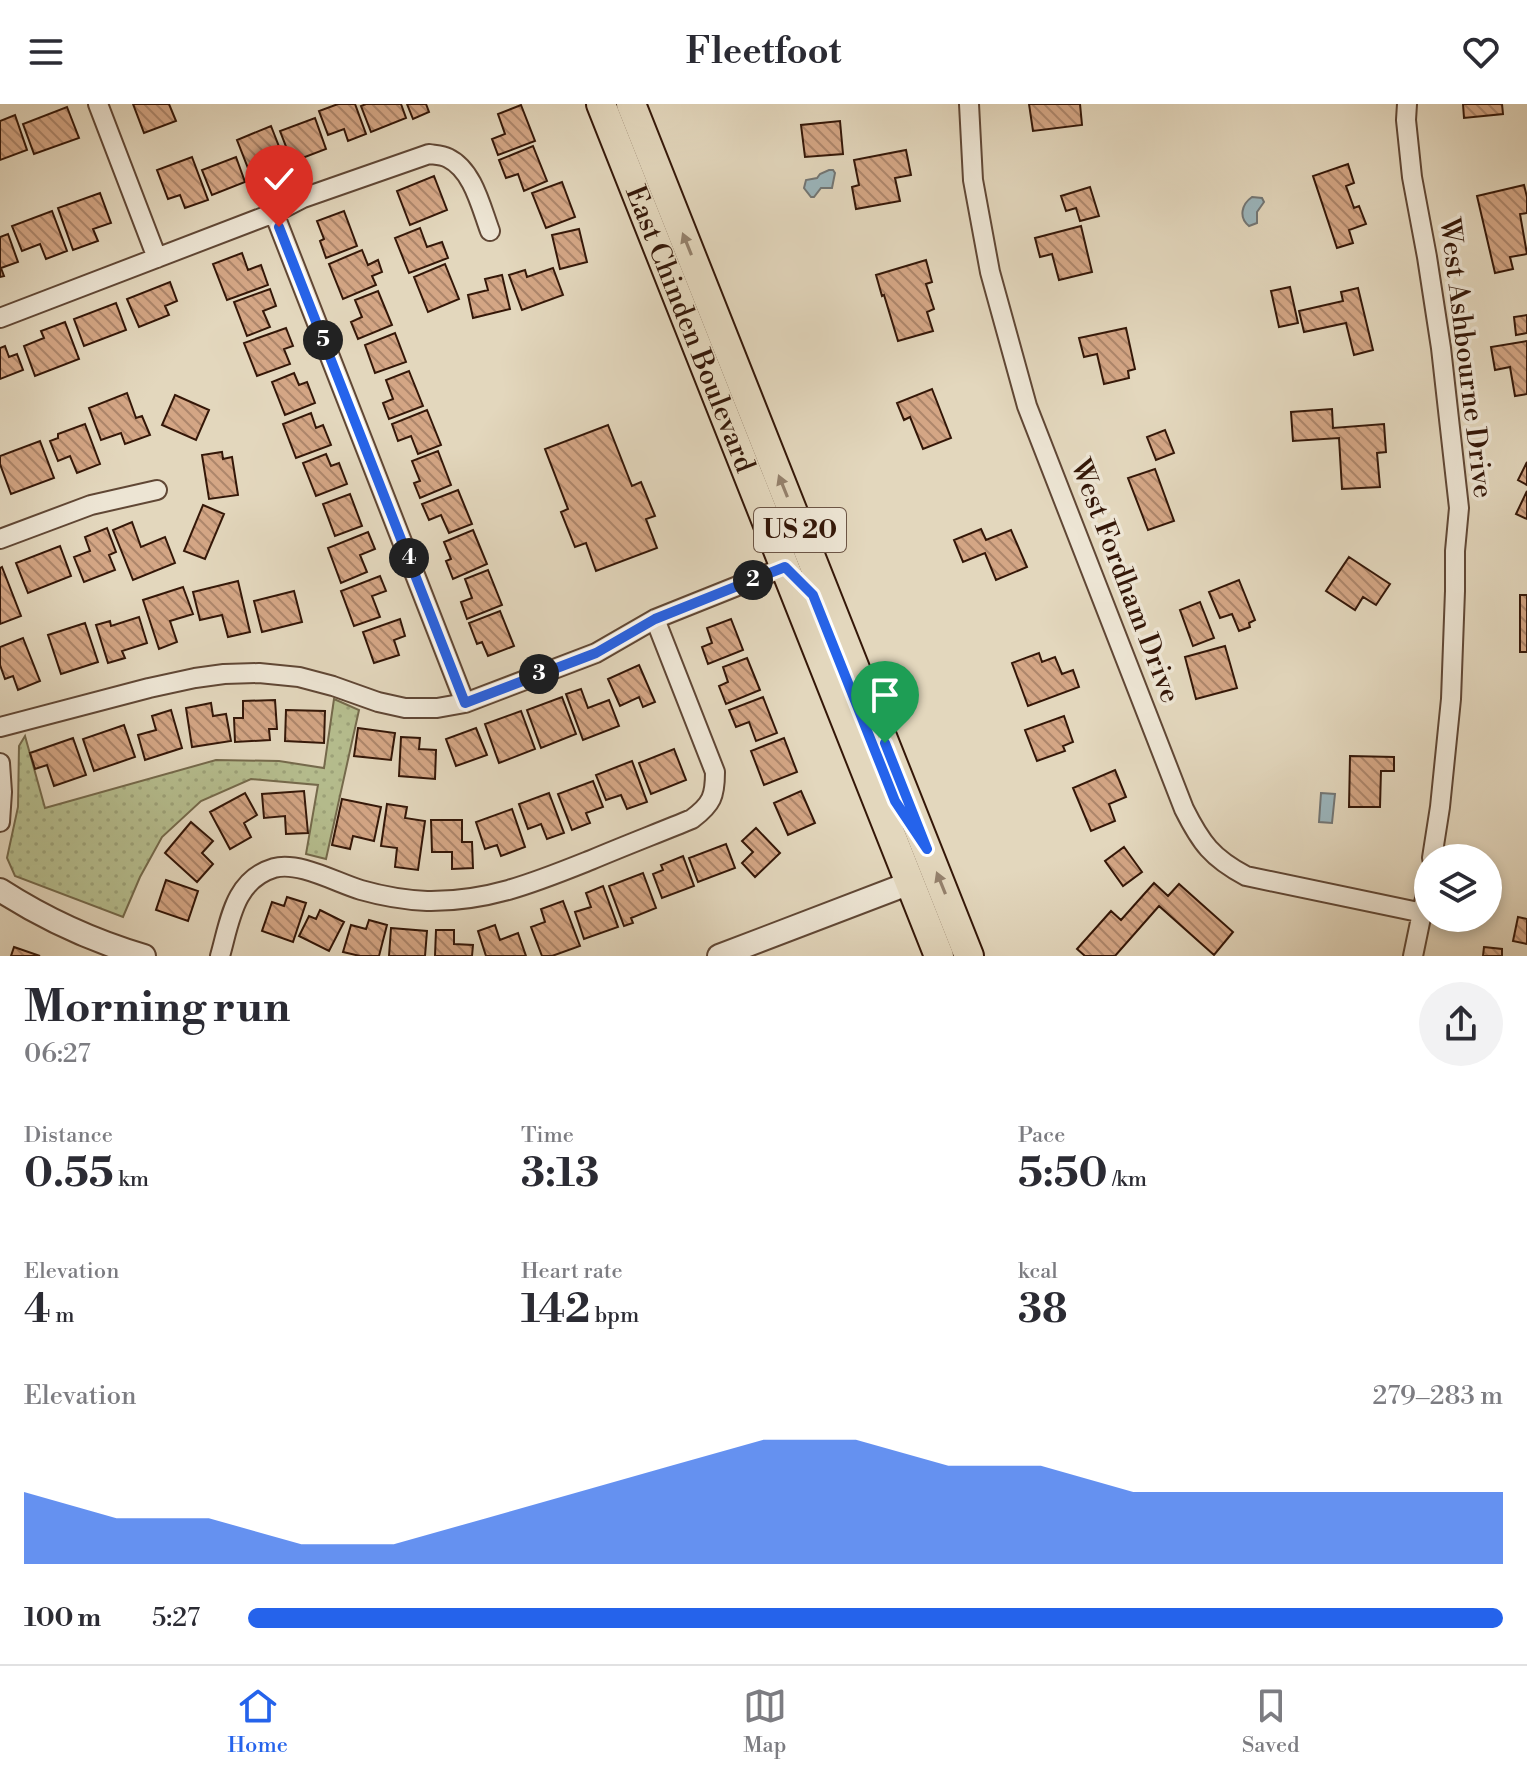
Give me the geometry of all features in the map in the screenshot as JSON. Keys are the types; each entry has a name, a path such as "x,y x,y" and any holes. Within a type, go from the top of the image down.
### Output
{"main road":[{"name":"East Chinden Boulevard","path":"601,104 939,956"},
{"name":"East Chinden Boulevard","path":"631,104 969,956"},
{"path":"785,567 813,595 895,801 927,849"}],"street":[{"path":"98,104 157,258"},
{"name":"West Fordham Drive","path":"969,104 973,180 990,272 1027,406 1184,809 1199,838 1225,865 1246,876 1414,911"},
{"name":"West Ashbourne Drive","path":"1407,104 1412,177 1441,348 1459,508 1451,699 1434,844"},
{"path":"0,318 274,213 316,193 429,154 446,157 462,167 490,231"},
{"path":"274,213 465,703"},
{"path":"0,539 91,505 157,490"},
{"path":"0,727 149,688 224,674 299,677 405,708 437,708 465,703 596,653 655,619 785,567"},
{"path":"220,956 240,893 258,874 277,867 299,868 387,897 457,901 527,886 692,819 703,811 712,800 715,772 655,619"},
{"path":"0,763 0,822"},
{"path":"719,956 910,883"},
{"path":"0,890 56,922 144,956"},
{"path":"1413,956 1419,932"}],"green space":[{"path":"334,699 359,710 326,859 306,854 318,785 251,779 201,801 162,837 123,917 15,876 7,858 18,807 19,746 25,736 45,808 216,760 279,761 324,768"}],"water":[{"path":"829,170 835,173 832,188 821,188 811,197 804,188 806,180 817,178"},
{"path":"1252,197 1262,198 1264,202 1257,212 1257,223 1249,226 1243,219 1243,211"},
{"path":"1321,793 1335,794 1332,823 1319,822"}],"building":[{"path":"133,104 169,104 176,121 144,133"},
{"path":"338,104 355,104 366,134 348,141 344,129 328,135 319,111"},
{"path":"401,104 406,118 371,132 361,106"},
{"path":"407,104 426,104 429,112 413,119"},
{"path":"1029,104 1080,104 1082,125 1033,131"},
{"path":"1463,104 1502,104 1503,114 1464,118"},
{"path":"521,105 535,141 498,155 492,139 505,134 498,114"},
{"path":"67,107 79,138 34,154 23,124"},
{"path":"15,115 27,150 0,160 0,121"},
{"path":"315,118 326,149 292,162 280,131"},
{"path":"840,121 843,154 805,157 801,125"},
{"path":"271,126 285,162 275,166 277,171 253,181 237,140"},
{"path":"533,146 547,181 524,191 518,174 506,178 499,160"},
{"path":"906,150 911,175 895,178 900,201 856,209 852,187 859,185 854,160"},
{"path":"192,157 208,200 185,208 180,195 168,199 157,170"},
{"path":"236,157 245,182 212,195 202,170"},
{"path":"1348,164 1354,183 1346,186 1354,208 1359,206 1366,224 1349,230 1353,243 1337,248 1313,176"},
{"path":"434,176 447,210 410,225 397,191"},
{"path":"562,182 575,217 546,228 532,193"},
{"path":"1524,185 1527,213 1520,214 1527,254 1510,257 1513,269 1495,273 1477,196"},
{"path":"1090,187 1099,216 1080,221 1076,208 1066,211 1061,196"},
{"path":"100,193 111,223 93,229 98,241 73,250 58,208"},
{"path":"52,211 67,251 46,259 40,244 22,251 12,226"},
{"path":"344,211 357,246 326,258 320,241 324,239 317,221"},
{"path":"1081,226 1092,272 1059,280 1052,254 1040,257 1035,238"},
{"path":"420,228 427,247 442,242 448,258 409,273 395,238"},
{"path":"579,229 587,262 560,269 552,235"},
{"path":"8,234 18,262 1,268 4,276 0,277 0,237"},
{"path":"362,250 368,265 378,260 382,272 372,276 376,285 343,299 329,264"},
{"path":"242,253 248,270 261,265 268,285 227,300 213,264"},
{"path":"926,260 932,282 926,284 934,309 927,312 933,331 898,341 876,275"},
{"path":"445,264 459,299 428,312 414,277"},
{"path":"553,268 563,295 522,310 509,275 525,270 527,277"},
{"path":"502,275 510,309 473,318 468,295 488,290 485,279"},
{"path":"170,282 177,301 165,306 169,315 139,327 127,299"},
{"path":"1290,287 1298,323 1279,327 1271,291"},
{"path":"1358,288 1373,350 1354,355 1346,323 1304,332 1299,311 1343,301 1341,292"},
{"path":"270,289 276,306 263,311 270,327 247,336 234,302"},
{"path":"378,291 392,325 358,339 351,322 362,317 355,300"},
{"path":"116,303 126,330 84,346 74,319"},
{"path":"1527,315 1527,333 1516,335 1514,317"},
{"path":"65,322 79,359 35,376 24,346 44,338 41,331"},
{"path":"286,328 293,346 284,349 290,364 257,376 244,343"},
{"path":"1126,328 1135,369 1128,371 1129,378 1104,384 1097,354 1084,357 1079,338"},
{"path":"395,333 406,362 375,373 365,345"},
{"path":"1527,341 1527,394 1515,396 1510,367 1495,370 1491,347"},
{"path":"5,346 9,357 17,354 23,370 0,379 0,348"},
{"path":"409,371 423,406 389,419 383,403 393,399 386,380"},
{"path":"294,373 299,385 307,382 315,403 285,415 272,382"},
{"path":"932,389 951,438 923,449 910,417 904,420 897,403"},
{"path":"127,393 136,418 142,416 150,435 125,444 121,433 101,440 89,408"},
{"path":"175,395 209,410 196,440 162,425"},
{"path":"1332,409 1333,428 1384,424 1386,452 1377,453 1380,487 1342,489 1339,438 1293,441 1291,412"},
{"path":"427,410 441,445 418,454 411,436 398,441 392,424"},
{"path":"311,413 316,428 323,425 331,445 296,458 283,424"},
{"path":"85,424 100,464 77,473 70,456 58,461 50,441 58,438 58,434"},
{"path":"608,425 632,486 641,482 655,516 646,519 657,548 596,571 586,543 575,547 561,512 568,509 545,449"},
{"path":"1165,430 1174,453 1156,460 1147,437"},
{"path":"40,441 54,478 11,494 0,456"},
{"path":"438,451 451,485 420,498 414,483 420,481 412,461"},
{"path":"222,452 223,459 232,457 238,495 209,499 202,455"},
{"path":"326,454 331,466 339,463 347,484 316,496 303,463"},
{"path":"1527,462 1527,485 1518,480"},
{"path":"1155,469 1174,521 1148,530 1128,478"},
{"path":"458,490 472,524 449,533 441,515 429,520 422,504"},
{"path":"1527,491 1527,519 1516,514"},
{"path":"350,494 362,526 335,536 323,504"},
{"path":"203,505 224,514 205,559 184,551"},
{"path":"132,522 141,547 165,537 175,563 133,580 113,530"},
{"path":"107,528 116,552 109,555 115,570 84,582 74,557 90,551 85,537"},
{"path":"981,529 986,540 1011,530 1027,567 996,580 985,553 963,562 954,540"},
{"path":"473,530 487,564 453,579 446,561 451,559 444,542"},
{"path":"368,532 375,549 360,555 367,572 341,583 328,548"},
{"path":"60,546 71,576 28,593 16,563"},
{"path":"1349,557 1390,584 1376,605 1363,597 1355,610 1326,591"},
{"path":"0,568 21,616 0,624"},
{"path":"488,570 502,605 467,619 461,602 472,598 465,579"},
{"path":"380,576 386,591 372,596 380,617 354,626 341,591"},
{"path":"1239,580 1255,620 1249,623 1250,627 1239,631 1232,614 1220,618 1209,592"},
{"path":"238,581 250,632 228,637 222,615 200,620 193,592"},
{"path":"183,587 193,614 170,621 177,642 159,649 143,600"},
{"path":"294,591 302,622 262,632 254,601"},
{"path":"1520,595 1527,595 1527,652 1520,652"},
{"path":"1200,602 1214,638 1193,646 1180,610"},
{"path":"500,611 514,646 488,656 482,642 477,644 469,623"},
{"path":"139,617 147,643 122,651 125,658 108,663 96,625 110,621 111,626"},
{"path":"400,619 405,636 394,640 399,655 374,663 363,632"},
{"path":"731,619 743,650 708,664 702,647 712,643 707,628"},
{"path":"85,623 98,662 61,674 48,635"},
{"path":"23,638 40,681 18,690 13,676 5,679 0,665 0,647"},
{"path":"1225,646 1237,688 1196,699 1185,657"},
{"path":"1039,653 1042,662 1055,657 1062,674 1073,670 1079,687 1028,706 1012,663"},
{"path":"747,658 760,690 726,704 719,686 728,682 723,667"},
{"path":"639,665 655,702 643,707 639,697 620,706 608,679"},
{"path":"581,689 588,708 609,700 619,726 583,740 566,694"},
{"path":"562,697 576,734 541,748 527,710"},
{"path":"763,697 777,733 756,741 749,722 736,727 729,710"},
{"path":"275,700 277,729 269,729 270,740 235,742 234,718 243,718 243,701"},
{"path":"211,703 213,716 226,714 231,741 192,747 186,708"},
{"path":"171,710 182,748 145,760 138,735 156,730 152,716"},
{"path":"286,710 325,711 324,743 285,741"},
{"path":"521,711 535,749 499,763 485,724"},
{"path":"1064,716 1073,742 1063,746 1065,751 1037,761 1025,730"},
{"path":"124,725 135,757 94,771 83,739"},
{"path":"358,728 395,733 391,760 354,756"},
{"path":"476,728 487,755 456,766 446,739"},
{"path":"401,737 420,738 419,749 436,750 435,779 399,776"},
{"path":"73,738 86,775 54,786 47,765 35,769 30,753"},
{"path":"784,738 797,772 764,785 751,751"},
{"path":"674,749 686,780 651,794 639,763"},
{"path":"1350,756 1394,757 1394,771 1381,771 1380,807 1349,807"},
{"path":"632,761 647,802 627,809 621,795 606,800 596,775"},
{"path":"1115,770 1126,797 1109,804 1115,821 1091,831 1073,788"},
{"path":"593,781 603,807 586,813 590,823 572,830 558,794"},
{"path":"304,791 308,833 286,834 285,816 264,818 262,794"},
{"path":"801,791 815,823 788,835 774,803"},
{"path":"245,793 257,815 244,823 251,837 230,849 210,812"},
{"path":"549,793 564,833 547,839 541,824 528,829 519,804"},
{"path":"342,799 381,807 374,841 353,836 350,849 332,845"},
{"path":"387,804 407,807 405,818 425,821 418,870 395,867 397,848 381,846"},
{"path":"512,809 525,847 501,856 497,845 485,849 476,822"},
{"path":"431,820 462,820 462,842 472,842 473,868 452,869 452,852 432,852"},
{"path":"191,822 213,841 202,853 213,864 197,882 165,853"},
{"path":"756,828 780,853 755,877 742,863 753,852 742,841"},
{"path":"726,844 735,868 698,882 689,858"},
{"path":"1124,847 1142,872 1123,886 1105,861"},
{"path":"683,856 694,886 662,898 653,874 663,870 661,865"},
{"path":"643,873 656,908 631,918 633,923 624,926 609,886"},
{"path":"166,880 198,891 188,921 156,910"},
{"path":"1154,883 1168,896 1179,884 1233,932 1214,955 1159,906 1115,956 1085,956 1077,949 1111,911 1121,920"},
{"path":"603,886 618,927 584,939 575,912 591,907 586,893"},
{"path":"287,897 306,903 293,942 262,931 272,902 284,906"},
{"path":"563,901 580,946 552,956 542,956 531,927 545,922 541,909"},
{"path":"320,910 344,922 329,951 299,936 309,916 316,919"},
{"path":"1518,917 1527,919 1527,944 1513,941"},
{"path":"369,920 387,925 379,956 343,952 351,925 366,929"},
{"path":"495,925 500,940 518,933 526,956 486,956 478,931"},
{"path":"391,928 427,931 425,956 389,956"},
{"path":"436,930 454,930 454,944 473,945 472,956 435,956"},
{"path":"14,947 40,956 11,956"},
{"path":"1484,947 1502,949 1502,956 1483,956"}],"route":[{"path":"279,227 465,703 596,653 655,619 785,567 813,595 895,801 927,849 885,743"}]}
